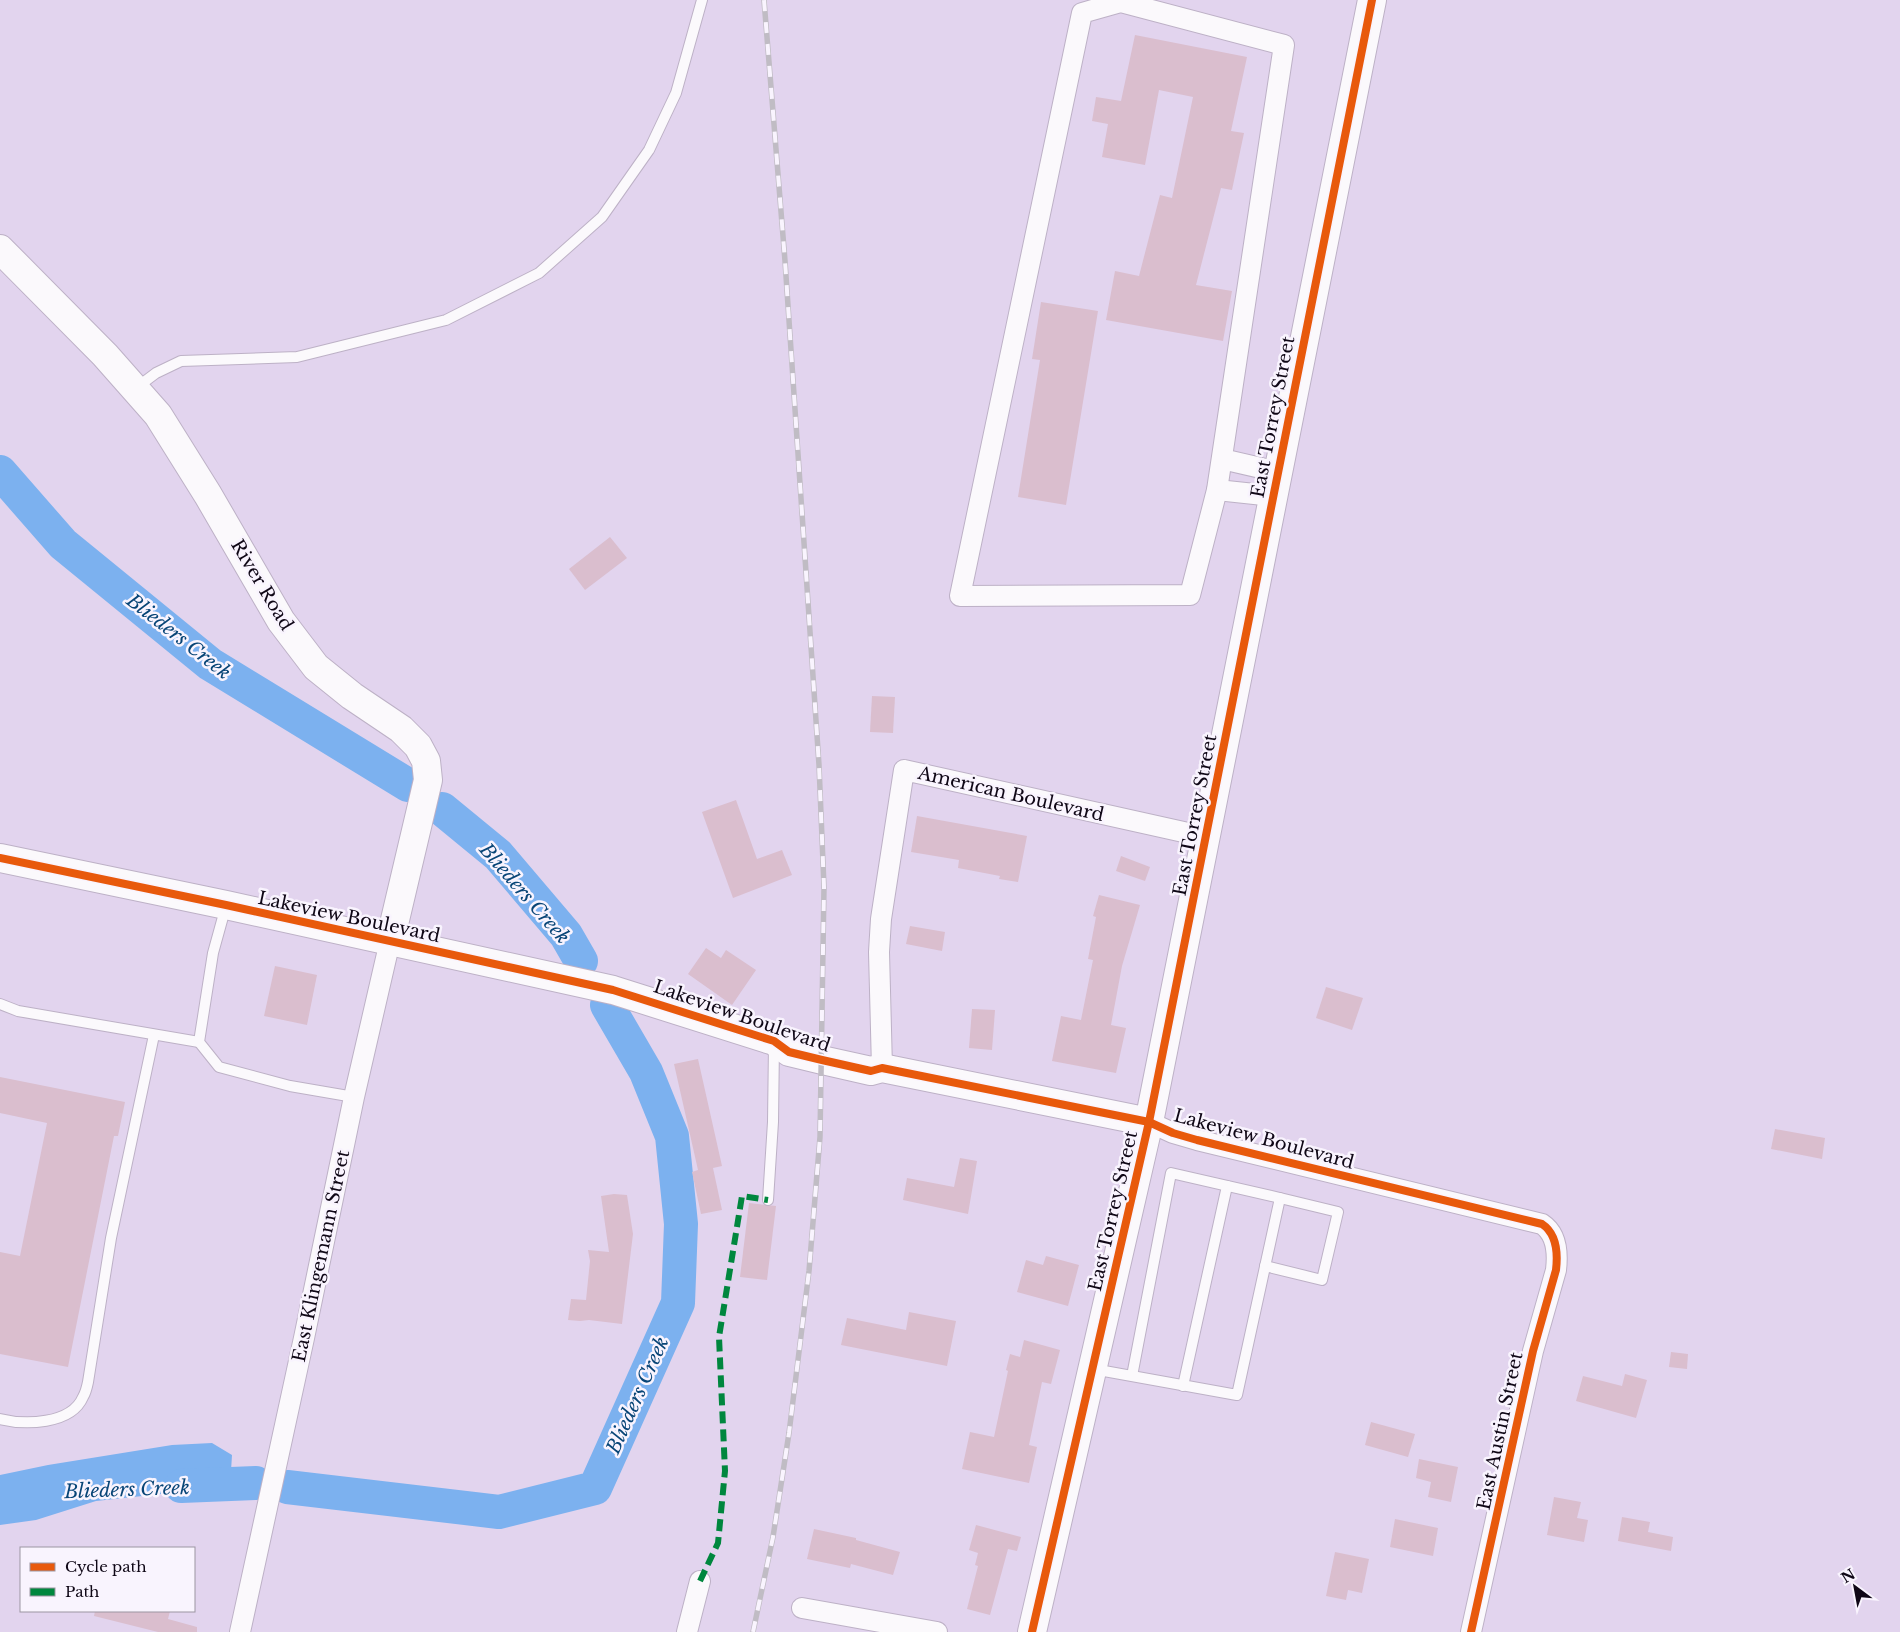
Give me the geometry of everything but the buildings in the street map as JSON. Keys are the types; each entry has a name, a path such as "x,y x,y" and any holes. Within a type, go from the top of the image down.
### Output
{"street":[{"name":"East Torrey Street","path":"1032,1632 1149,1122 1372,0"},
{"path":"1121,2 1284,45 1217,490 1190,595 960,596 1082,14 1121,2"},
{"name":"River Road","path":"0,249 136,388 158,415 208,494 281,621 316,667 352,696 401,729 418,746 426,761 428,780 390,941"},
{"path":"1222,459 1276,484"},
{"path":"1217,490 1276,484"},
{"name":"American Boulevard","path":"882,1068 879,952 881,919 904,770 1206,837"},
{"name":"Lakeview Boulevard","path":"0,858 226,905 627,994 774,1041 788,1052 871,1071 882,1068 1149,1122 1173,1133 1197,1140 1542,1224 1547,1227 1553,1237"},
{"name":"East Klingemann Street","path":"240,1632 354,1097 390,941"},
{"name":"East Austin Street","path":"1471,1632 1533,1351 1556,1270 1558,1258 1553,1237"},
{"path":"687,1632 700,1581"},
{"path":"802,1608 937,1632"}],"lane":[{"path":"136,388 156,372 181,361 297,357 446,320 539,273 602,217 650,150 676,93 702,0"},
{"path":"199,1042 213,953 226,905"},
{"path":"0,1004 18,1011 199,1042 219,1067 290,1086 354,1097"},
{"path":"0,1420 18,1423 38,1423 71,1411 83,1399 88,1382 111,1238 154,1035"},
{"path":"768,1200 773,1122 774,1041"},
{"path":"1132,1376 1171,1173 1338,1212 1322,1280 1265,1266"},
{"path":"1184,1386 1227,1186"},
{"path":"1092,1369 1236,1395 1280,1198"}],"water":[{"path":"212,1443 232,1455 231,1471 222,1496 161,1494 96,1501 36,1520 0,1525 0,1475 48,1465 172,1445"}],"waterway":[{"name":"Blieders Creek","path":"0,472 63,544 210,664 408,785"},
{"name":"Blieders Creek","path":"442,809 498,855 566,935 581,961"},
{"name":"Blieders Creek","path":"287,1487 499,1512 595,1488 678,1303 681,1224 672,1136 646,1072 607,1005"},
{"name":"Blieders Creek","path":"181,1486 256,1483"}],"railway":[{"path":"753,1632 773,1537 789,1433 809,1271 820,1137 824,887 819,765 785,261 764,0"}],"marked path":[{"path":"700,1581 718,1543 725,1471 719,1337 742,1196 768,1200"}],"cycle path":[{"path":"1032,1632 1149,1122 1372,0"},
{"path":"0,858 226,905 613,990 774,1041 789,1052 871,1071 882,1068 1149,1122 1173,1133 1197,1140 1542,1224 1554,1238 1557,1257 1556,1270 1533,1351 1471,1632"}]}
